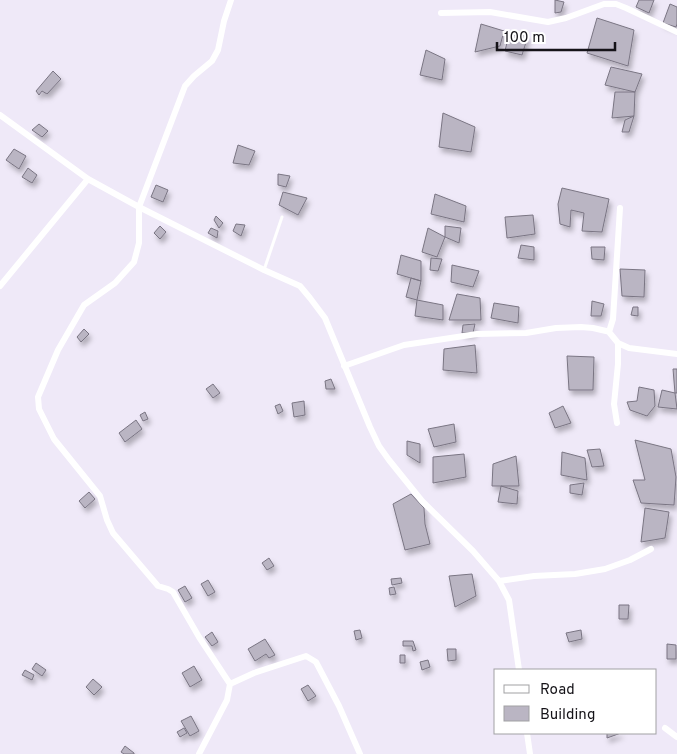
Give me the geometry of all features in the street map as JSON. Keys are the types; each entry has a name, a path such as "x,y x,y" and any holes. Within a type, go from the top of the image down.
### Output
{"street":[{"path":"199,754 227,700 230,684 199,637 173,592 158,586 113,533 100,496 54,439 39,409 38,396 58,350 84,305 115,283 134,262 139,244 139,207 185,86 212,61 218,50 231,0"},
{"path":"441,13 490,12 548,22 566,18 604,4 616,4 677,32"},
{"path":"0,115 88,179 139,207 300,286 325,318 379,446 422,502 473,551 499,581 509,600 519,669"},
{"path":"0,285 88,179"},
{"path":"609,332 612,319 620,208"},
{"path":"344,366 404,345 477,334 526,333 556,328 581,327 602,329 609,332 618,343 635,349 677,354"},
{"path":"617,423 614,404 618,343"},
{"path":"499,581 534,576 575,574 605,568 630,560 651,549"},
{"path":"230,684 254,673 306,656 316,662 339,706 360,754"},
{"path":"665,728 677,737"},
{"path":"527,734 530,754"}],"lane":[{"path":"264,270 282,217"}],"building":[{"path":"555,0 564,2 561,12 555,13"},
{"path":"639,0 654,0 649,13 636,7"},
{"path":"670,4 677,7 676,27 663,23"},
{"path":"597,18 634,30 628,66 587,53"},
{"path":"481,24 504,31 500,46 475,52"},
{"path":"508,35 528,36 522,55 505,51"},
{"path":"426,50 445,59 442,80 420,75"},
{"path":"611,67 642,74 635,92 605,85"},
{"path":"53,71 61,79 47,94 42,91 39,95 36,91"},
{"path":"615,92 635,92 634,116 612,118"},
{"path":"443,113 475,127 471,152 439,147"},
{"path":"634,116 629,132 622,132 625,120"},
{"path":"39,124 48,131 42,137 32,130"},
{"path":"238,145 255,151 249,165 233,163"},
{"path":"14,149 26,156 19,169 6,160"},
{"path":"28,168 37,175 32,183 22,177"},
{"path":"278,174 290,176 286,187 278,185"},
{"path":"156,185 168,190 163,202 151,197"},
{"path":"562,188 609,199 602,232 582,231 584,213 571,210 570,227 560,224 558,204"},
{"path":"283,192 307,198 298,215 279,205"},
{"path":"435,194 466,206 464,222 431,214"},
{"path":"533,215 535,234 507,238 505,217"},
{"path":"216,216 223,223 219,228 214,220"},
{"path":"236,224 245,225 241,236 233,231"},
{"path":"160,226 166,232 160,239 154,233"},
{"path":"445,226 461,228 459,243 445,237"},
{"path":"211,228 218,231 217,238 208,233"},
{"path":"428,228 445,237 437,257 422,252"},
{"path":"521,245 534,247 534,260 518,258"},
{"path":"591,247 605,247 604,260 592,259"},
{"path":"401,255 421,261 421,281 397,274"},
{"path":"431,258 442,259 438,271 430,270"},
{"path":"452,265 479,271 473,287 451,282"},
{"path":"620,269 645,270 644,297 622,296"},
{"path":"411,278 421,281 417,300 406,297"},
{"path":"457,294 480,298 481,320 449,320"},
{"path":"417,300 443,305 443,320 415,316"},
{"path":"592,301 604,304 601,316 591,316"},
{"path":"494,303 519,307 518,323 491,318"},
{"path":"633,307 638,307 638,316 631,315"},
{"path":"475,324 473,333 462,333 463,325"},
{"path":"84,329 89,334 81,342 77,337"},
{"path":"475,345 477,373 443,370 444,349"},
{"path":"567,356 594,357 593,390 569,390"},
{"path":"673,369 677,369 677,393 675,393"},
{"path":"331,379 335,389 326,389 325,381"},
{"path":"213,384 220,393 213,398 206,389"},
{"path":"639,387 654,390 655,406 647,416 630,410 627,402 637,401"},
{"path":"662,390 675,393 677,409 658,407"},
{"path":"304,401 305,415 294,417 292,403"},
{"path":"280,404 283,411 278,414 275,406"},
{"path":"563,406 571,423 555,428 549,413"},
{"path":"145,412 148,419 143,421 140,415"},
{"path":"136,420 142,429 125,442 119,433"},
{"path":"454,424 456,442 434,447 428,429"},
{"path":"635,440 671,449 676,477 674,505 641,503 633,480 645,480"},
{"path":"407,441 420,444 420,463 407,455"},
{"path":"600,449 604,466 592,467 587,450"},
{"path":"562,452 585,458 587,480 561,475"},
{"path":"464,454 466,477 433,483 433,457"},
{"path":"516,456 519,486 492,486 493,464"},
{"path":"584,483 582,495 570,493 570,485"},
{"path":"501,486 518,491 517,504 498,502"},
{"path":"89,492 95,499 85,508 79,501"},
{"path":"411,494 424,508 425,524 430,544 405,550 393,504"},
{"path":"645,508 669,512 665,538 641,542"},
{"path":"269,558 274,566 267,570 262,563"},
{"path":"472,574 476,596 455,607 449,576"},
{"path":"401,578 402,583 392,585 391,579"},
{"path":"208,580 215,592 208,596 201,584"},
{"path":"185,586 192,598 185,602 178,590"},
{"path":"394,587 396,594 390,595 389,588"},
{"path":"619,605 629,605 628,619 619,619"},
{"path":"360,630 362,638 356,640 354,631"},
{"path":"581,630 582,639 569,642 566,633"},
{"path":"212,632 218,642 212,646 205,637"},
{"path":"265,639 275,655 269,658 266,654 255,661 248,649"},
{"path":"403,641 413,641 416,650 413,651 412,646 403,646"},
{"path":"667,644 676,645 676,659 667,659"},
{"path":"447,649 456,649 456,660 448,661"},
{"path":"400,655 405,655 405,663 400,663"},
{"path":"428,660 430,667 422,670 420,662"},
{"path":"36,663 46,670 42,676 32,669"},
{"path":"194,666 202,680 190,687 182,673"},
{"path":"25,670 34,675 32,680 22,675"},
{"path":"93,679 102,687 94,695 86,687"},
{"path":"308,685 316,696 308,701 301,689"},
{"path":"191,716 199,731 190,736 181,721"},
{"path":"184,728 187,733 180,737 177,732"},
{"path":"607,734 618,734 607,738"},
{"path":"125,746 134,754 124,754 121,752"}]}
